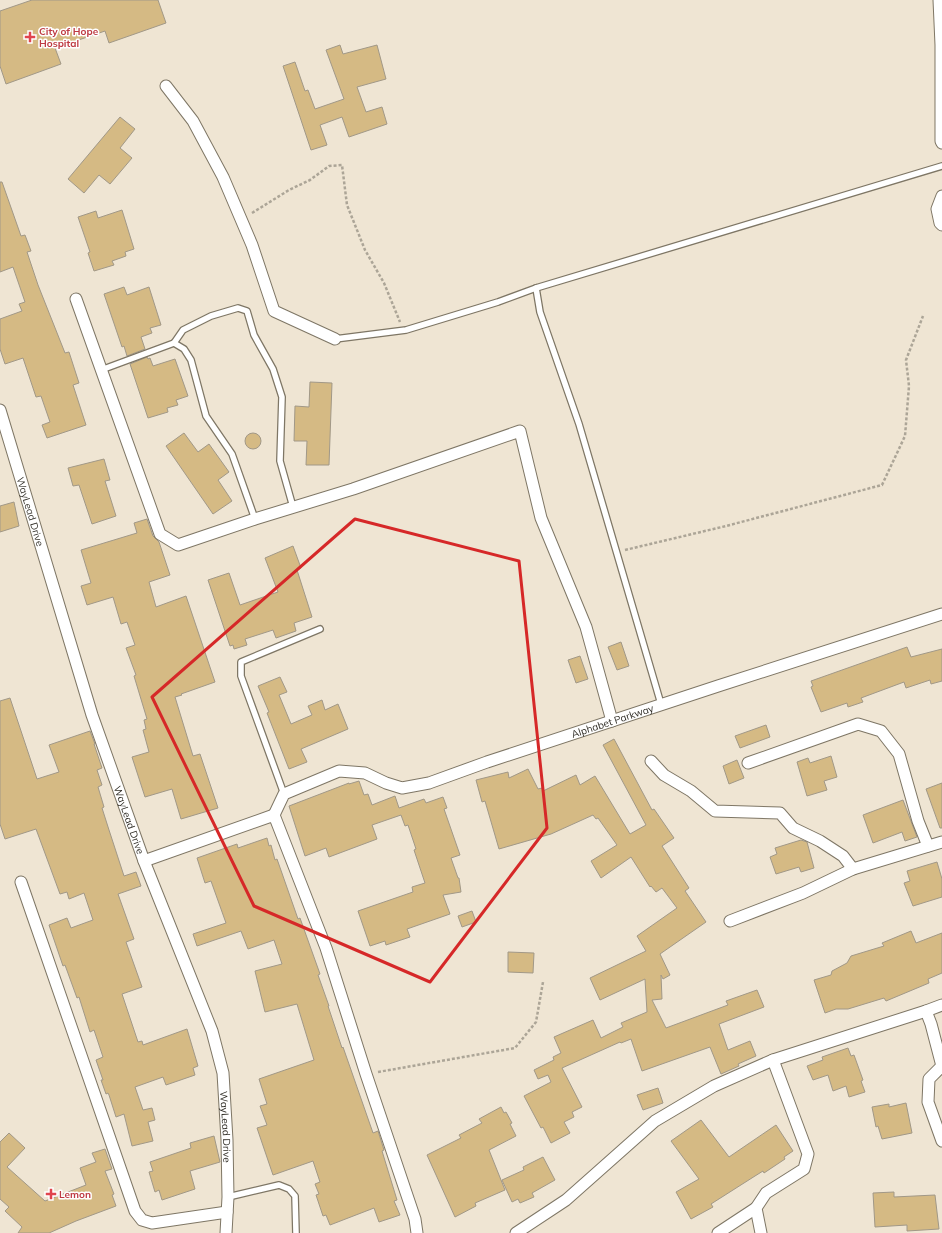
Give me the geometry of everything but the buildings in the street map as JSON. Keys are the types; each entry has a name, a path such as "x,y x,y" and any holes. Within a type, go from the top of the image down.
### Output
{"street":[{"path":"939,0 942,143"},
{"path":"166,86 193,120 223,177 252,245 274,311 335,339"},
{"path":"942,196 937,209 940,223 942,225"},
{"path":"76,299 160,534 178,545 255,518 353,489 520,431 541,518 586,627 612,721"},
{"name":"WayLead Drive","path":"0,410 92,715 144,861 212,1031 223,1073 228,1140 228,1197 226,1233"},
{"name":"Alphabet Parkway","path":"284,794 339,771 365,773 386,783 402,788 429,783 661,704 942,614"},
{"path":"748,763 858,724 881,730 899,754 918,821 928,846"},
{"path":"651,761 664,775 691,791 715,811 780,813 793,828 820,841 843,856 853,869"},
{"path":"144,861 274,815 284,794"},
{"path":"274,815 326,948 366,1074 415,1219 417,1233"},
{"path":"730,921 803,893 853,869 942,842"},
{"path":"21,882 135,1211 142,1220 152,1223 227,1212"},
{"path":"516,1233 566,1200 655,1121 714,1086 773,1060 942,1005"},
{"path":"926,1011 942,1066 929,1079 928,1102 942,1141"},
{"path":"718,1233 756,1208 766,1193 804,1169 808,1154 773,1060"},
{"path":"756,1208 761,1233"}],"lane":[{"path":"335,339 406,330 498,302 536,288 942,166"},
{"path":"536,288 540,312 579,424 661,704"},
{"path":"101,370 174,343 183,330 210,316 238,308 247,311 254,335 273,369 282,396 280,461 293,507"},
{"path":"174,343 184,348 191,360 206,416 232,454 255,518"},
{"path":"284,794 241,676 241,662 320,628"},
{"path":"228,1197 278,1185 289,1189 296,1196 296,1233"}],"path":[{"path":"241,219 289,190 310,180 330,166 342,164 348,205 365,250 384,283 399,320 406,330"},
{"path":"617,552 726,526 882,485 905,436 909,386 906,360 923,316"},
{"path":"366,1074 516,1048 536,1022 543,982"}],"highlighted area":[{"path":"355,519 519,561 547,828 430,982 254,906 152,697"}],"place":[{"name":"City of Hope Hospital","path":"30,37"},
{"name":"Lemon","path":"51,1194"}]}
